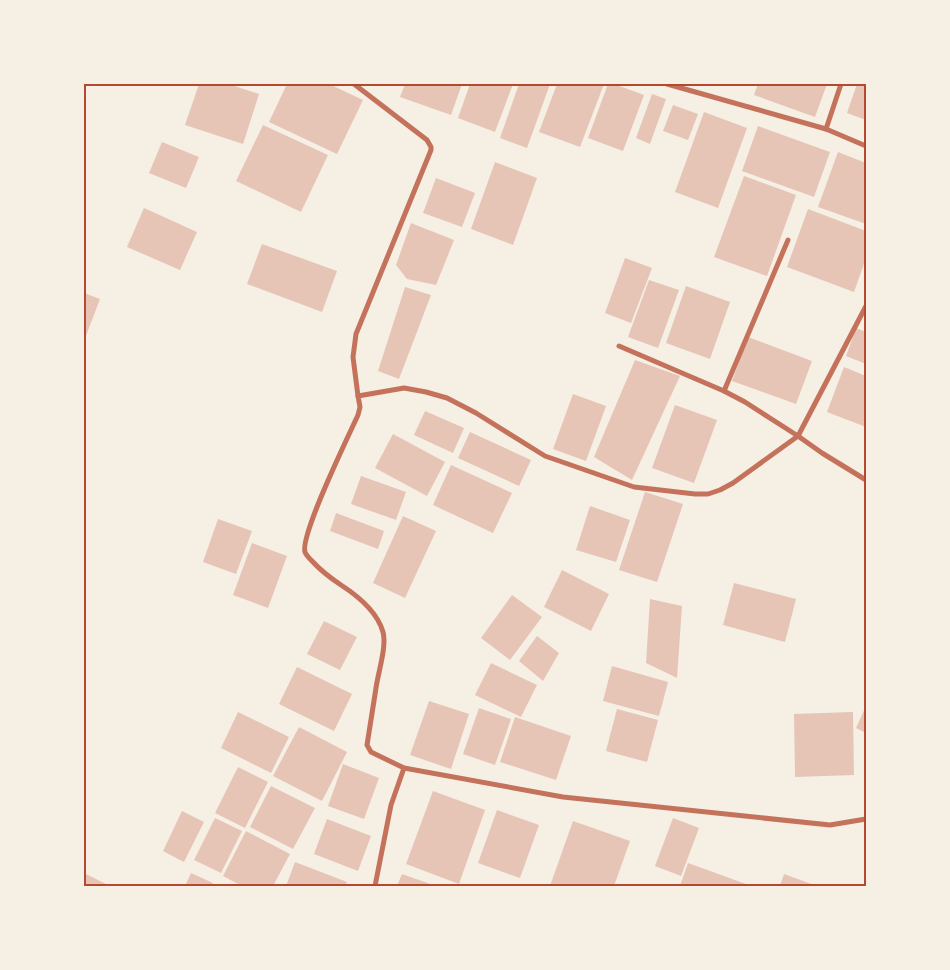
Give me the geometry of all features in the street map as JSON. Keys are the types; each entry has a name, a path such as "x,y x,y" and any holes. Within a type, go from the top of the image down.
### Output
{"street":[{"path":"354,84 427,140 432,147 356,334 353,356 360,407 312,519 306,539 305,554 323,574 356,595 371,611 380,623 383,631 385,640 368,745 371,752 404,768 573,798 830,825 866,819"},
{"path":"667,84 683,86 826,129 866,146"},
{"path":"826,129 841,84"},
{"path":"724,392 788,240"},
{"path":"358,396 404,388 426,392 447,398 476,413 546,456 634,487 708,494 733,483 798,436 866,306"},
{"path":"618,346 745,402 866,480"},
{"path":"376,886 391,806 404,768"}],"building":[{"path":"199,84 228,84 259,94 243,144 185,125"},
{"path":"287,84 329,84 363,100 337,154 269,122"},
{"path":"405,84 462,84 451,115 400,97"},
{"path":"470,84 513,84 495,132 458,118"},
{"path":"519,84 550,84 527,148 500,138"},
{"path":"557,84 604,84 580,147 539,132"},
{"path":"608,84 614,84 644,95 623,151 588,138"},
{"path":"758,84 827,84 815,117 754,95"},
{"path":"857,84 866,84 866,120 847,113"},
{"path":"652,94 666,99 650,144 636,138"},
{"path":"673,105 698,114 688,140 663,131"},
{"path":"704,112 747,128 718,208 675,192"},
{"path":"263,125 328,155 301,212 236,181"},
{"path":"758,126 830,152 814,197 742,171"},
{"path":"162,142 199,157 186,188 149,173"},
{"path":"838,152 866,163 866,224 818,207"},
{"path":"495,162 537,178 513,245 471,229"},
{"path":"744,176 796,195 767,276 714,257"},
{"path":"436,178 475,193 462,227 423,213"},
{"path":"144,208 197,232 180,270 127,247"},
{"path":"808,209 866,231 866,258 854,292 787,267"},
{"path":"411,223 454,240 436,285 407,279 396,265"},
{"path":"262,244 337,271 322,312 247,284"},
{"path":"625,258 652,268 631,323 605,313"},
{"path":"649,280 679,290 658,348 628,337"},
{"path":"686,286 730,302 710,359 666,343"},
{"path":"405,287 431,295 399,379 378,371"},
{"path":"84,293 100,299 84,341"},
{"path":"856,328 866,332 866,364 846,356"},
{"path":"748,337 812,361 796,404 732,381"},
{"path":"635,360 680,376 632,480 594,457"},
{"path":"844,367 866,376 866,427 827,412"},
{"path":"573,394 606,406 586,461 553,449"},
{"path":"675,405 717,420 694,483 652,468"},
{"path":"425,411 464,428 453,453 414,435"},
{"path":"470,432 531,460 519,486 458,458"},
{"path":"393,434 445,462 427,496 375,468"},
{"path":"451,465 512,493 493,533 433,505"},
{"path":"361,476 406,492 396,520 351,504"},
{"path":"645,492 683,504 657,582 619,570"},
{"path":"590,506 630,520 616,562 576,550"},
{"path":"336,513 384,531 378,549 330,531"},
{"path":"403,516 436,531 405,598 373,583"},
{"path":"218,519 252,531 236,574 203,562"},
{"path":"252,543 287,556 268,608 233,595"},
{"path":"562,570 609,594 591,631 544,607"},
{"path":"734,583 796,599 785,642 723,625"},
{"path":"512,595 542,617 510,660 481,638"},
{"path":"650,599 682,606 677,678 646,663"},
{"path":"324,621 357,637 340,670 307,654"},
{"path":"537,636 559,653 543,681 519,661"},
{"path":"491,663 537,685 521,717 475,695"},
{"path":"612,666 668,682 659,716 603,701"},
{"path":"297,667 352,694 334,731 279,704"},
{"path":"429,701 469,714 451,769 410,755"},
{"path":"866,706 866,733 856,728"},
{"path":"479,708 511,719 495,765 463,754"},
{"path":"617,709 658,720 647,762 606,751"},
{"path":"238,712 289,737 271,773 221,748"},
{"path":"853,712 854,775 795,777 794,714"},
{"path":"515,717 571,736 556,780 500,762"},
{"path":"299,727 347,752 322,801 273,776"},
{"path":"343,764 379,778 364,819 328,806"},
{"path":"238,767 268,782 245,828 215,813"},
{"path":"271,786 315,808 293,849 250,827"},
{"path":"433,791 485,810 459,884 406,864"},
{"path":"497,810 539,825 520,878 478,863"},
{"path":"182,811 204,822 184,862 163,851"},
{"path":"215,818 242,831 221,873 194,860"},
{"path":"673,818 699,828 681,876 655,866"},
{"path":"327,819 371,836 358,871 314,854"},
{"path":"573,821 630,841 614,886 550,886"},
{"path":"246,831 290,854 273,886 242,886 223,876"},
{"path":"295,862 347,882 345,886 286,886"},
{"path":"688,863 746,884 745,886 680,886"},
{"path":"84,873 108,885 84,886"},
{"path":"191,873 213,883 211,886 185,886"},
{"path":"402,874 436,886 397,886"},
{"path":"784,874 817,886 780,886"}]}
